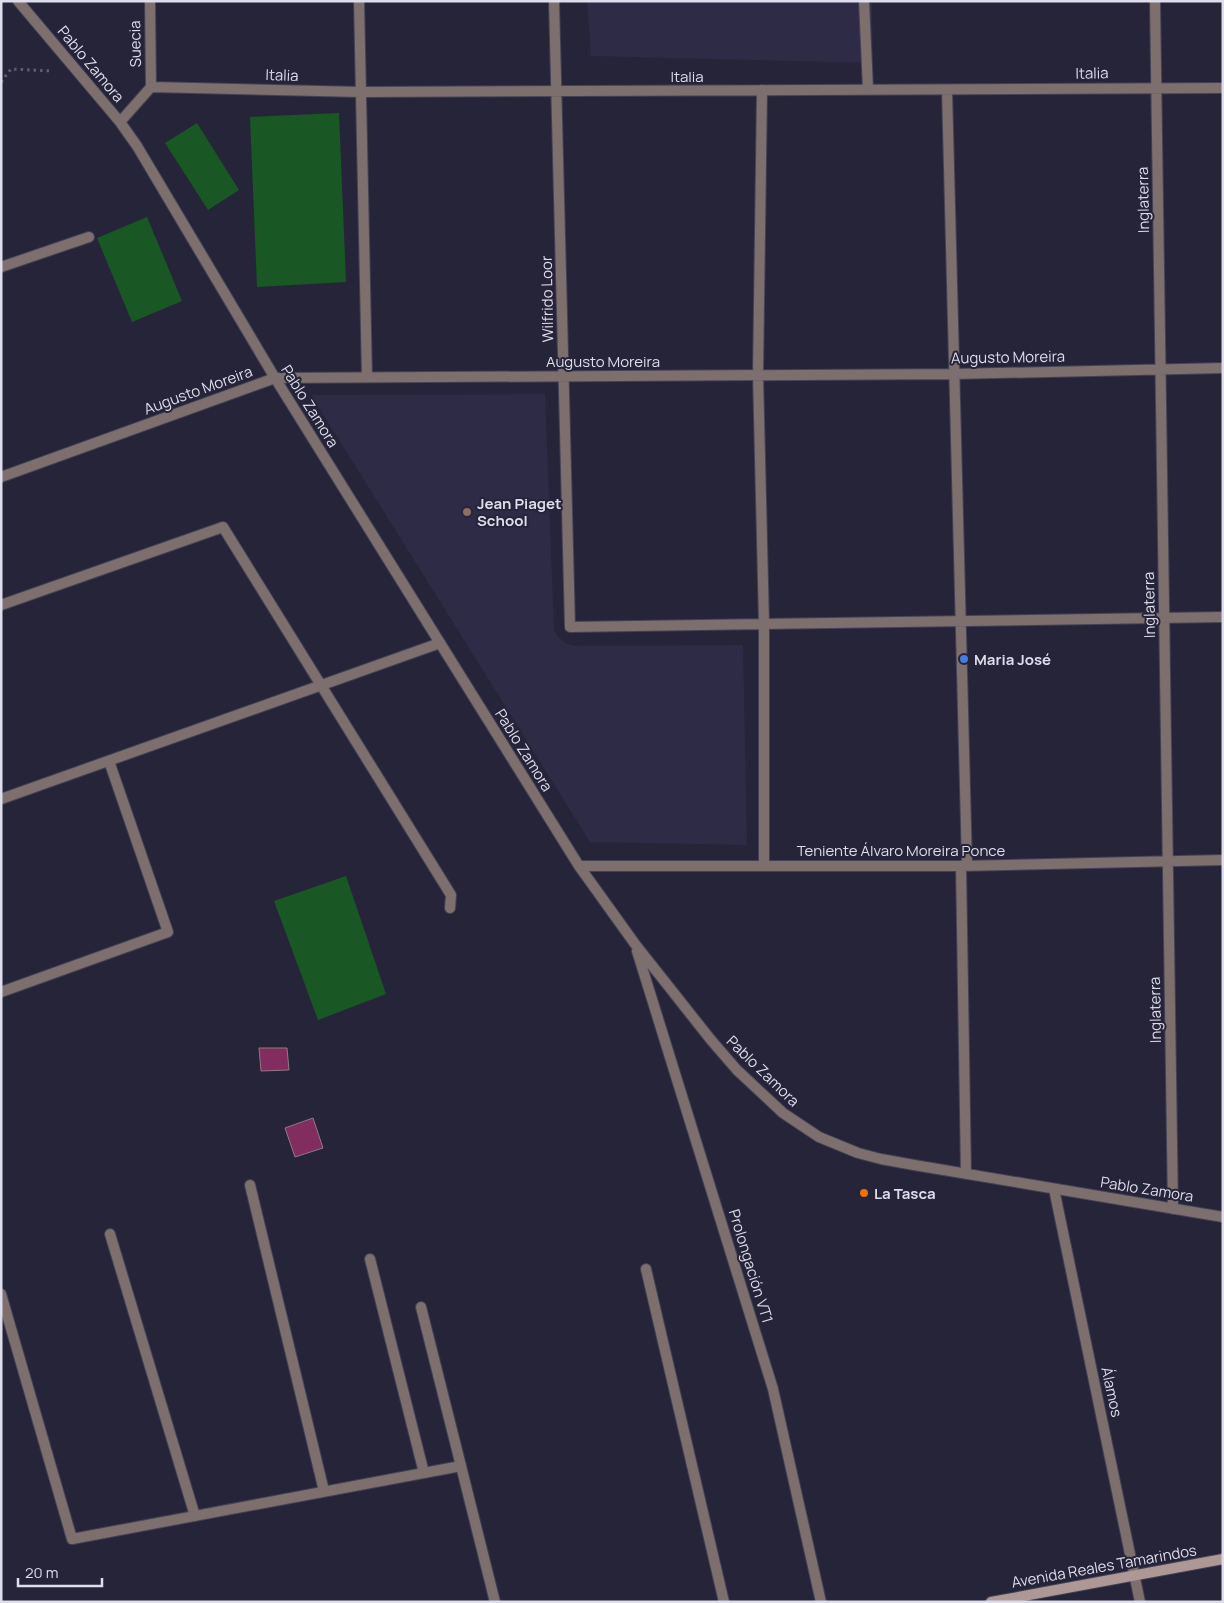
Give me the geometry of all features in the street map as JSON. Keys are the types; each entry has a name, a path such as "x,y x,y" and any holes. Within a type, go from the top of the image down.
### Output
{"main road":[{"name":"Avenida Reales Tamarindos","path":"991,1602 1223,1559"}],"street":[{"name":"Pablo Zamora","path":"18,1 120,122 137,146 275,378 579,866 634,944 686,1010 731,1062 763,1095 782,1113 799,1125 820,1137 858,1153 966,1174 1223,1217"},
{"name":"Suecia","path":"150,1 151,87"},
{"path":"359,1 367,377"},
{"name":"Wilfrido Loor","path":"554,1 570,627 764,623"},
{"path":"864,1 868,89"},
{"name":"Inglaterra","path":"1155,1 1173,1209"},
{"name":"Italia","path":"151,87 361,92 1223,88"},
{"path":"120,122 151,87"},
{"path":"762,90 758,375 764,623 764,866"},
{"path":"948,90 960,622 966,1174"},
{"path":"1,267 89,237"},
{"name":"Augusto Moreira","path":"1,476 275,378 954,374 1223,368"},
{"path":"1,606 223,527 451,895 450,908"},
{"path":"764,623 960,622 1223,617"},
{"path":"1,800 440,643"},
{"path":"1,992 168,932 108,761"},
{"name":"Teniente Álvaro Moreira Ponce","path":"579,866 964,865 1223,860"},
{"name":"Prolongación VT1","path":"634,944 773,1389 821,1602"},
{"path":"250,1185 324,1491"},
{"name":"Álamos","path":"1054,1189 1140,1602"},
{"path":"110,1234 195,1516"},
{"path":"370,1260 424,1473"},
{"path":"646,1269 724,1602"},
{"path":"1,1294 72,1538 461,1466"},
{"path":"421,1307 495,1602"}],"path":[{"path":"1,82 11,69 78,72"}],"shaded area":[{"path":"587,1 872,1 873,63 591,56"},
{"name":"Jean Piaget School","path":"545,394 554,630 559,638 567,644 577,646 743,645 747,845 590,842 311,395"}],"green space":[{"path":"339,113 346,282 257,287 250,117"},
{"path":"197,123 239,190 208,210 165,143"},
{"path":"147,217 182,301 132,322 97,238"},
{"path":"346,876 386,994 318,1020 274,901"}],"building":[{"path":"259,1048 287,1048 289,1070 261,1071"},
{"path":"313,1118 323,1148 295,1157 285,1128"}],"place":[{"name":"Jean Piaget School","path":"467,512"},
{"name":"Maria José","path":"964,659"},
{"name":"La Tasca","path":"864,1193"}]}
